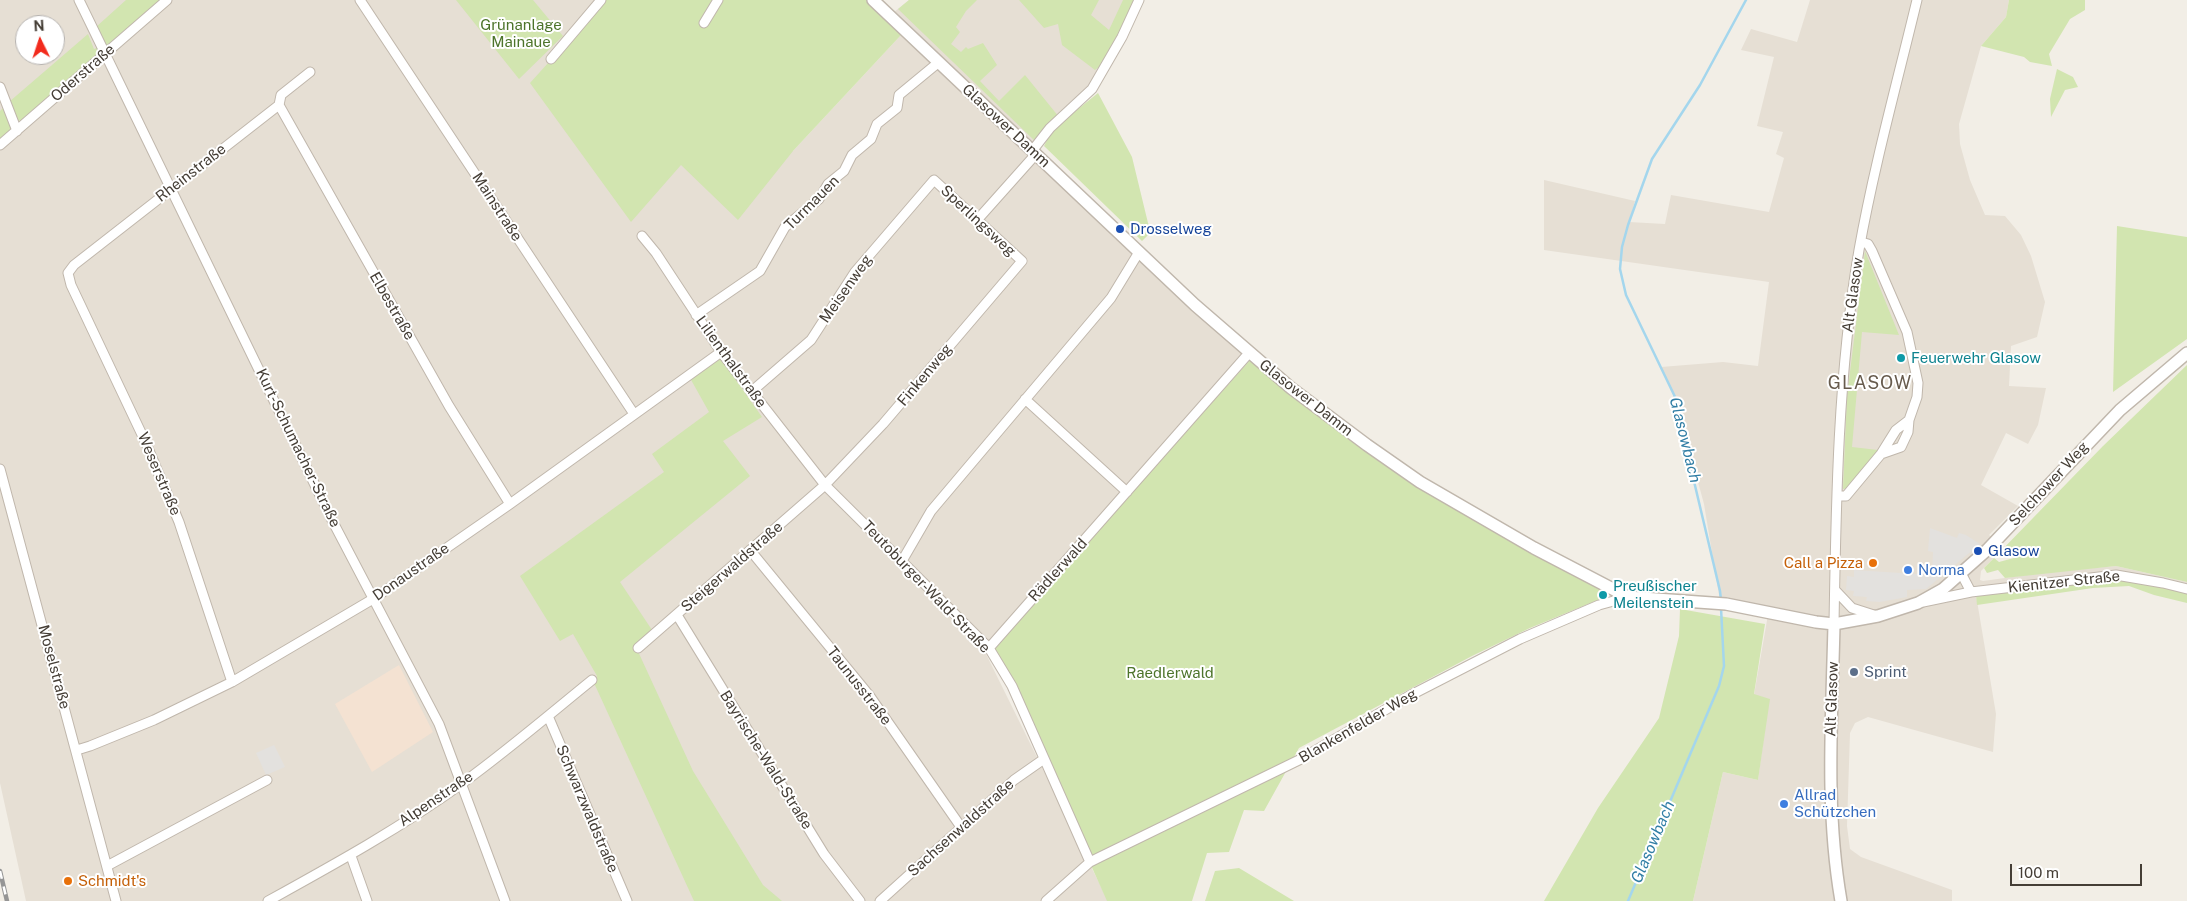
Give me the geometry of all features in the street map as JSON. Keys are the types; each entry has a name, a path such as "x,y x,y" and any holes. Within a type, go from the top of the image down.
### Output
{"street":[{"name":"Kurt-Schumacher-Straße","path":"79,0 334,522 439,724 504,901"},
{"name":"Oderstraße","path":"0,146 167,0"},
{"name":"Mainstraße","path":"360,0 634,414"},
{"path":"551,59 601,0"},
{"path":"704,23 718,0"},
{"name":"Glasower Damm","path":"873,0 1139,252 1249,353 1332,419 1420,482 1527,544 1628,597 1726,604 1814,622 1834,624"},
{"path":"978,219 1034,152 1050,128 1092,89 1122,37 1139,0"},
{"name":"Alt Glasow","path":"1841,901 1832,834 1830,788 1841,398 1848,331 1861,242 1874,174 1917,0"},
{"name":"Turmauen","path":"696,315 760,271 785,227 819,199 828,184 844,171 852,155 871,139 877,124 897,108 899,95 939,62"},
{"name":"Rheinstraße","path":"68,273 74,265 280,105 281,95 310,72"},
{"path":"0,87 17,130"},
{"name":"Elbestraße","path":"280,105 449,406 510,504"},
{"name":"Sperlingsweg","path":"934,180 1022,261"},
{"name":"Meisenweg","path":"751,392 811,340 855,272 934,180"},
{"name":"Lilienthalstraße","path":"642,236 721,352 825,485"},
{"name":"Alt Glasow","path":"1861,242 1868,244 1872,251 1910,343 1918,384 1917,397 1909,420 1908,432 1901,447 1881,454"},
{"path":"902,561 931,511 1111,298 1139,252"},
{"name":"Finkenweg","path":"825,485 883,424 1022,261"},
{"name":"Weserstraße","path":"68,273 71,285 145,441 179,522 232,682"},
{"name":"Donaustraße","path":"77,750 154,720 232,682 373,599 510,504 721,352"},
{"name":"Rädlerwald","path":"988,648 1249,353"},
{"name":"Selchower Weg","path":"1834,624 1878,616 1918,603 1942,589 2028,508 2120,410 2187,353"},
{"path":"1024,399 1127,492"},
{"name":"Alt Glasow","path":"1838,496 1846,496 1881,454 1896,430 1909,420"},
{"name":"Moselstraße","path":"0,469 116,901"},
{"name":"Steigerwaldstraße","path":"638,648 825,485"},
{"name":"Teutoburger-Wald-Straße","path":"825,485 988,648 1012,686 1090,862"},
{"name":"Taunusstraße","path":"750,550 869,695 961,827"},
{"path":"1962,572 1970,592"},
{"name":"Kienitzer Straße","path":"1918,603 1970,592 2116,575 2187,589"},
{"path":"1835,590 1852,608 1878,616"},
{"name":"Blankenfelder Weg","path":"1046,901 1090,862 1299,760 1409,696 1520,639 1575,614 1628,597"},
{"name":"Bayrische-Wald-Straße","path":"677,615 824,854 860,901"},
{"name":"Alpenstraße","path":"268,901 351,856 462,783 526,735 592,680"},
{"name":"Schwarzwaldstraße","path":"548,716 627,901"},
{"name":"Sachsenwaldstraße","path":"880,901 1014,780 1044,758"},
{"path":"107,866 267,780"},
{"path":"351,856 366,901"}],"shaded area":[{"path":"0,0 605,0 737,101 793,151 902,34 1243,353 984,650 1108,901 26,901 0,783"},
{"path":"909,0 1135,0 1086,93 1032,145 893,13"},
{"path":"1810,0 2009,0 2006,17 1981,46 1959,124 1960,144 1970,180 1985,215 2005,216 2021,235 2031,256 2045,302 2037,337 2011,346 2009,386 2046,388 2038,425 2028,444 2006,433 1981,485 2018,506 1989,535 2005,547 1981,571 1980,580 2116,566 2187,582 2187,592 2128,579 1976,595 1996,714 1993,752 1868,717 1855,723 1850,733 1847,826 1850,849 1861,857 1952,890 1952,901 1693,901 1723,772 1758,780 1769,699 1754,695 1769,609 1720,601 1704,504 1676,401 1661,367 1723,362 1758,366 1769,282 1544,250 1544,180 1635,201 1629,222 1665,224 1671,195 1769,212 1784,158 1776,154 1783,132 1757,126 1774,57 1741,50 1751,29 1797,42"},
{"path":"1930,528 1957,538 1959,533 1966,535 1980,544 1926,589 1907,590 1907,597 1880,602 1866,601 1867,597 1853,596 1854,591 1846,590 1847,576 1854,577 1854,570 1932,575 1933,552 1928,551"},
{"path":"399,665 433,732 372,772 335,704"},
{"path":"274,745 285,767 266,775 256,753"}],"green space":[{"path":"126,0 160,0 105,47 96,27"},
{"name":"Grünanlage Mainaue","path":"456,0 533,0 563,36 519,79"},
{"path":"605,0 868,0 902,34 793,151 738,220 681,165 631,222 530,83"},
{"path":"909,0 977,0 966,11 956,27 960,32 951,44 961,52 966,47 968,49 983,43 997,65 980,81 999,101 1025,75 1059,117 1036,142 898,9"},
{"path":"1019,0 1099,0 1091,15 1109,30 1123,0 1135,0 1105,62 1095,70 1062,45 1058,24 1044,28"},
{"path":"2009,0 2085,0 2085,10 2070,19 2049,54 2052,66 2030,62 2024,57 1981,46 2006,17"},
{"path":"88,34 94,49 99,47 100,50 98,55 21,121 17,120 9,102 52,65 65,65 65,54"},
{"path":"2057,69 2073,77 2078,87 2065,90 2051,117 2050,99"},
{"path":"1098,93 1132,157 1148,223 1152,231 1142,241 1044,146 1052,130"},
{"path":"3,108 12,128 0,140 0,111"},
{"path":"2117,226 2187,237 2187,339 2113,392"},
{"path":"1865,251 1899,335 1862,332 1852,447 1878,450 1848,488 1843,489 1847,396"},
{"path":"720,357 762,417 723,441 750,476 620,582 652,630 636,647 693,771 763,885 782,901 694,901 594,683 597,676 573,634 560,641 520,576 664,472 652,454 709,412 690,378"},
{"name":"Raedlerwald","path":"1251,359 1326,418 1603,588 1605,597 1530,628 1472,656 1299,748 1264,811 1244,810 1229,852 1207,853 1192,901 1107,901 993,647"},
{"path":"2187,365 2187,582 2116,566 2005,578 1998,570 1987,573 1984,568 1994,558 1999,562 2036,552 2035,549 2004,556 1997,555 2103,446"},
{"path":"2094,579 2128,579 2187,592 2187,603 2154,595 2129,586 2093,588 1977,605 1976,595"},
{"path":"1680,609 1765,624 1754,694 1770,699 1758,780 1723,772 1693,901 1544,901 1598,808 1659,718 1679,636"},
{"path":"1239,868 1294,901 1205,901 1215,871"}],"waterway":[{"name":"Glasowbach","path":"1721,600 1677,401 1626,295 1620,269 1622,247 1628,225 1652,159 1700,85 1746,0"},
{"name":"Glasowbach","path":"1628,901 1719,686 1724,666 1721,608"}],"railway":[{"path":"0,871 7,901"}],"place":[{"name":"Drosselweg","path":"1120,229"},
{"name":"Feuerwehr Glasow","path":"1901,358"},
{"name":"Glasow","path":"1978,551"},
{"name":"Call a Pizza","path":"1873,563"},
{"name":"Norma","path":"1908,570"},
{"name":"Preußischer Meilenstein","path":"1603,595"},
{"name":"Sprint","path":"1854,672"},
{"name":"Allrad Schützchen","path":"1784,804"},
{"name":"Schmidt's","path":"68,881"}],"district":[{"name":"GLASOW","path":"1870,383"}]}
